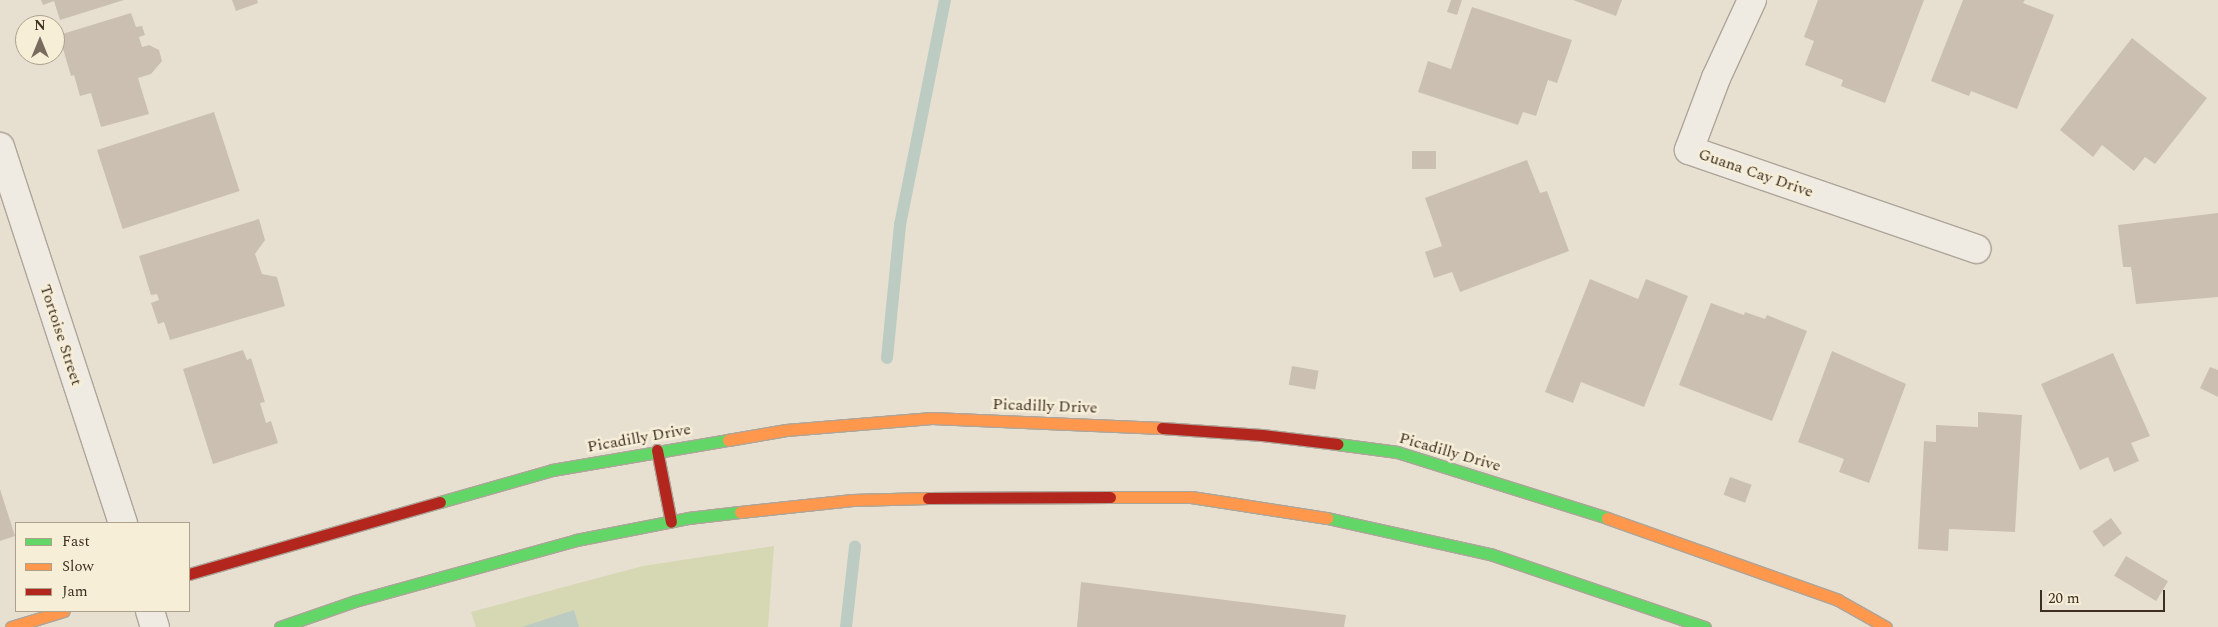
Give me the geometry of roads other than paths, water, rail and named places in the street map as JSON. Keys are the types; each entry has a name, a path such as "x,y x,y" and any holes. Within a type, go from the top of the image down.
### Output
{"street":[{"name":"Guana Cay Drive","path":"1752,0 1716,78 1690,150 1976,249"},
{"name":"Tortoise Street","path":"0,147 123,522"},
{"name":"Picadilly Drive","path":"190,574 552,470 656,450 786,430 932,418 1095,424 1262,435 1397,452 1586,510 1829,597 1886,627"},
{"path":"656,450 671,522"},
{"path":"280,627 355,601 576,540 671,522 852,500 1191,498 1355,522 1490,554 1705,627"},
{"path":"11,627 61,612"},
{"path":"150,612 155,627"}],"waterway":[{"path":"887,358 900,225 945,0"},
{"path":"846,627 855,547"}]}
